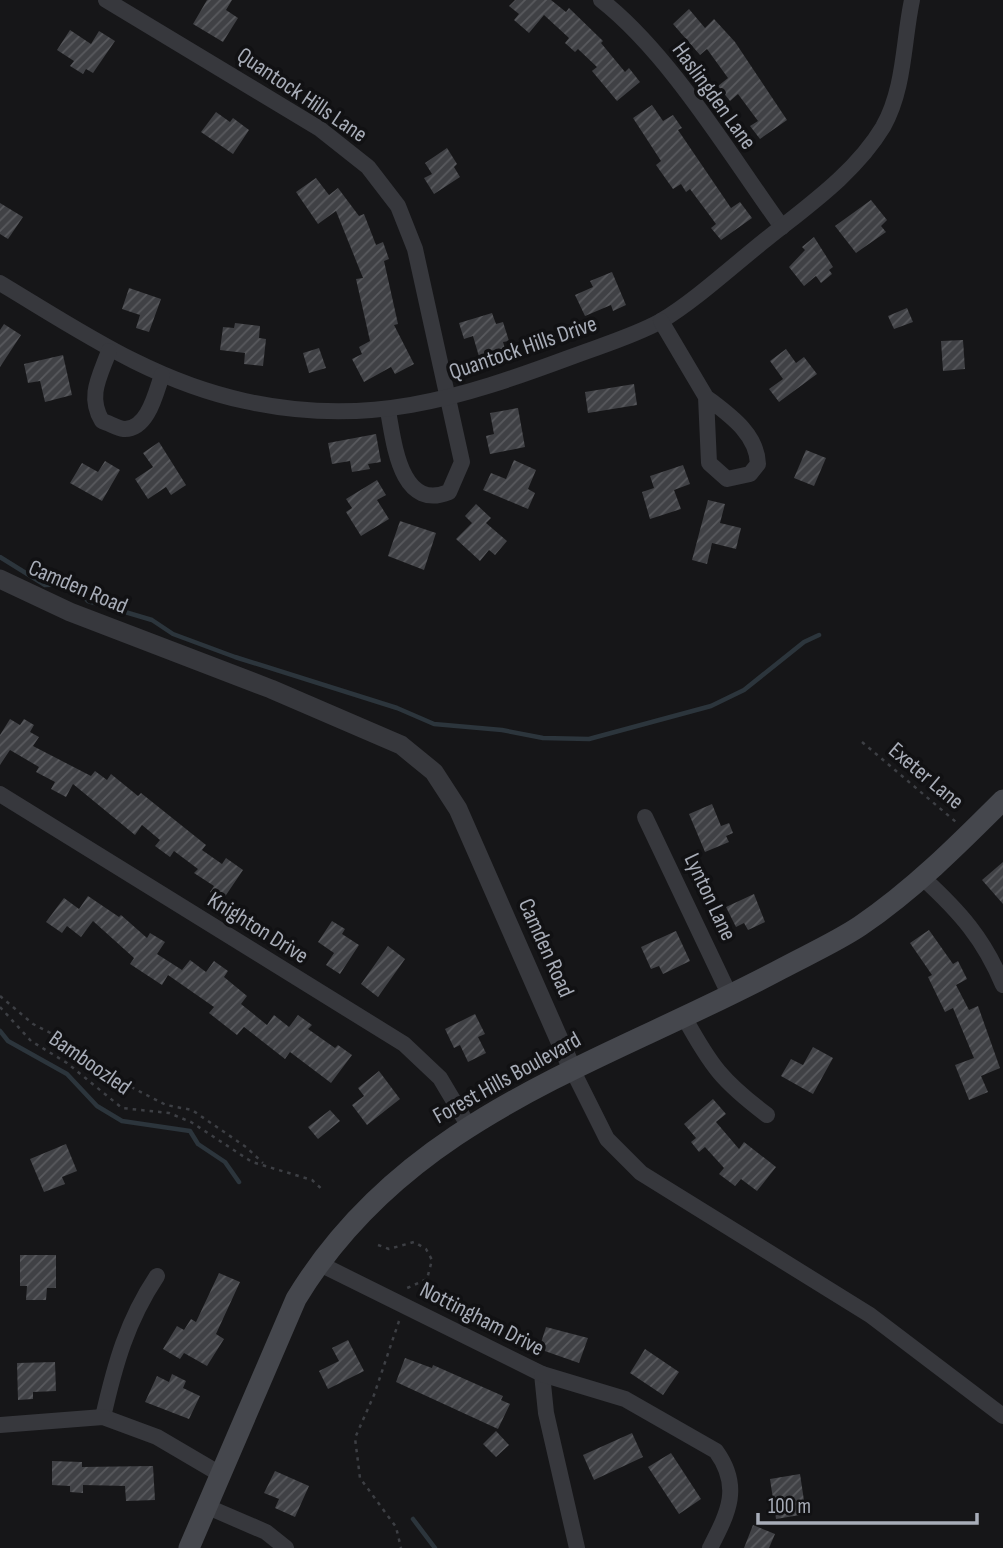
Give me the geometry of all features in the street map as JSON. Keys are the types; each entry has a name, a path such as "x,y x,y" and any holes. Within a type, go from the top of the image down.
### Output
{"main road":[{"name":"Forest Hills Boulevard","path":"189,1548 296,1299 318,1263 362,1212 417,1161 468,1125 572,1069 730,996 859,927 923,878 1003,800"}],"street":[{"name":"Quantock Hills Lane","path":"106,0 320,129 368,167 398,206 415,248 462,462 454,486 440,496 420,493 401,471 388,411"},
{"name":"Haslingden Lane","path":"601,0 630,23 662,62 782,227"},
{"name":"Quantock Hills Drive","path":"0,284 110,351 162,375 245,401 325,412 388,411 449,398 520,376 661,321 782,227 862,156 883,126 904,64 912,0"},
{"path":"661,321 706,397 735,419 753,442 758,464 750,474 727,479 709,463 706,397"},
{"path":"110,351 93,394 95,409 102,421 125,429 136,425 146,417 162,375"},
{"name":"Camden Road","path":"0,579 59,608 271,689 377,734 420,758 434,772 458,808 572,1069 607,1139 641,1173 870,1315 1003,1416"},
{"name":"Knighton Drive","path":"0,793 404,1044 440,1078 468,1125"},
{"name":"Lynton Lane","path":"645,817 730,996"},
{"path":"923,878 957,909 989,951 1003,985"},
{"path":"684,1017 711,1066 733,1090 767,1115"},
{"name":"Nottingham Drive","path":"318,1263 542,1374 546,1413 577,1548"},
{"path":"103,1417 115,1364 136,1307 157,1276"},
{"path":"542,1374 625,1399 716,1451 727,1465 731,1480 730,1502 710,1548"},
{"path":"0,1425 103,1417 157,1437 220,1474"},
{"path":"208,1507 267,1532 286,1548"}],"path":[{"name":"Exeter Lane","path":"862,742 969,833"},
{"path":"0,996 33,1024 72,1044 94,1068 166,1105 192,1110 246,1147 265,1166"},
{"name":"Bamboozled","path":"0,1007 31,1041 67,1063 122,1108 169,1113 191,1122 252,1162 312,1180 324,1191"},
{"path":"378,1245 389,1249 414,1242 426,1249 432,1260 427,1279 400,1293"},
{"path":"401,1315 374,1395 355,1438 360,1478 396,1527 401,1548"}],"building":[{"path":"207,0 232,0 226,10 238,18 223,42 193,24"},
{"path":"515,0 551,0 566,12 569,8 603,41 601,43 625,72 629,68 640,82 617,101 592,71 597,67 578,49 575,52 565,43 569,38 544,15 529,33 514,20 519,14 509,6"},
{"path":"689,9 705,28 714,19 735,42 787,120 760,139 750,126 758,121 738,94 730,101 718,86 728,78 707,49 700,55 673,24"},
{"path":"70,30 91,44 99,31 115,41 93,73 86,69 83,74 70,66 74,61 57,50"},
{"path":"652,105 663,121 673,115 682,128 678,130 731,208 740,202 752,218 721,240 711,228 716,224 690,189 686,192 681,184 673,189 656,165 661,161 633,118"},
{"path":"216,112 230,122 233,118 249,130 233,154 201,132"},
{"path":"447,148 457,164 454,167 460,177 434,194 424,178 432,174 425,163"},
{"path":"316,178 329,195 338,188 359,216 364,214 376,245 383,242 389,259 384,261 398,324 394,325 414,364 395,374 391,367 364,382 352,359 362,354 359,347 370,341 356,279 363,278 336,211 318,224 296,192"},
{"path":"871,200 887,220 881,226 886,232 856,253 835,226"},
{"path":"0,203 23,217 8,239 0,234"},
{"path":"814,237 833,267 829,270 832,274 821,283 816,276 804,286 789,267 805,250 802,247"},
{"path":"612,272 626,305 613,311 611,305 585,316 575,295 593,287 590,281"},
{"path":"129,288 161,299 149,332 136,328 140,315 122,309"},
{"path":"907,308 913,322 894,329 888,316"},
{"path":"492,313 496,324 503,322 509,341 503,342 506,352 480,360 473,336 464,339 459,323"},
{"path":"235,323 260,326 259,338 266,339 263,366 244,364 245,353 220,350 223,327 234,328"},
{"path":"4,324 21,335 0,367 0,330"},
{"path":"963,340 965,369 943,371 941,341"},
{"path":"319,348 326,368 309,373 303,353"},
{"path":"786,349 796,363 804,357 817,374 779,402 769,389 783,379 770,361"},
{"path":"63,355 72,395 45,402 40,381 28,383 24,364"},
{"path":"634,384 637,405 588,413 585,392"},
{"path":"518,408 525,447 490,454 486,436 494,434 490,413"},
{"path":"376,434 381,462 368,464 370,469 352,472 350,461 332,464 328,443"},
{"path":"159,442 186,485 171,495 166,487 148,499 135,479 153,467 143,453"},
{"path":"806,450 826,458 814,486 794,478"},
{"path":"514,460 536,470 528,489 535,493 528,509 483,490 491,473 506,479"},
{"path":"105,461 120,470 102,501 70,483 82,463 98,472"},
{"path":"683,465 690,484 674,490 681,509 650,519 642,492 654,488 650,476"},
{"path":"377,480 386,495 377,500 389,519 361,536 346,512 352,508 346,499"},
{"path":"708,500 725,504 720,523 741,528 736,549 712,543 707,564 692,560"},
{"path":"476,504 491,518 486,523 507,541 495,555 489,550 480,561 456,539 472,523 465,516"},
{"path":"400,521 436,533 424,570 388,556"},
{"path":"10,719 20,725 24,719 34,725 30,732 39,737 33,746 91,776 95,771 107,780 111,774 138,796 141,793 206,845 202,850 222,864 226,858 243,870 222,901 210,892 214,886 194,873 198,869 174,851 170,857 155,846 160,840 142,825 135,835 73,784 66,797 51,789 55,782 36,772 39,767 10,750 0,765 0,735"},
{"path":"712,804 721,826 729,823 733,833 726,836 729,842 705,852 689,814"},
{"path":"1003,862 1003,904 982,880"},
{"path":"754,894 765,922 748,930 744,923 736,927 726,907"},
{"path":"88,896 119,917 121,915 147,938 150,933 165,942 157,954 182,970 190,960 206,972 214,961 228,971 224,977 247,996 241,1004 267,1025 274,1015 289,1027 298,1015 312,1025 308,1029 335,1048 338,1045 352,1055 331,1083 290,1052 285,1059 244,1027 237,1035 209,1013 214,1007 168,975 162,985 130,964 134,958 93,921 81,937 67,926 62,933 46,922 64,898 79,909"},
{"path":"332,921 345,929 342,934 359,945 340,974 326,965 334,953 318,942"},
{"path":"929,930 953,964 958,961 967,979 956,985 969,1010 978,1006 1000,1068 981,1076 988,1092 969,1100 955,1065 974,1058 953,1008 945,1012 928,977 932,975 910,943"},
{"path":"676,931 690,961 663,974 659,966 651,969 641,947"},
{"path":"388,946 405,959 378,997 361,984"},
{"path":"475,1014 485,1034 478,1037 486,1053 468,1062 460,1045 454,1048 445,1029"},
{"path":"813,1047 833,1058 813,1094 781,1076 791,1059 803,1065"},
{"path":"379,1071 400,1099 367,1125 352,1105 364,1096 358,1088"},
{"path":"713,1099 726,1114 716,1122 739,1149 744,1142 776,1167 757,1191 741,1179 735,1186 719,1174 724,1168 705,1147 699,1152 691,1142 696,1138 684,1124"},
{"path":"330,1110 340,1121 318,1139 308,1127"},
{"path":"66,1144 77,1171 62,1177 65,1184 44,1192 30,1159"},
{"path":"20,1255 56,1255 56,1288 47,1288 46,1300 26,1300 27,1286 20,1286"},
{"path":"219,1273 240,1282 216,1334 224,1339 207,1366 184,1353 180,1359 163,1349 177,1326 184,1330 191,1319 196,1322"},
{"path":"546,1327 588,1338 579,1363 539,1349"},
{"path":"348,1340 364,1371 328,1389 319,1371 339,1361 332,1348"},
{"path":"645,1349 679,1372 663,1395 630,1373"},
{"path":"405,1358 432,1368 433,1365 503,1396 501,1400 510,1404 498,1429 396,1382"},
{"path":"55,1362 56,1391 33,1392 33,1399 18,1400 17,1363"},
{"path":"172,1374 186,1381 183,1388 200,1396 189,1419 145,1402 157,1376 169,1382"},
{"path":"496,1431 509,1445 496,1457 483,1444"},
{"path":"632,1433 643,1457 594,1480 583,1455"},
{"path":"671,1453 701,1499 679,1514 648,1467"},
{"path":"52,1461 82,1462 82,1467 153,1466 155,1500 126,1501 125,1486 83,1485 83,1493 70,1492 70,1486 52,1485"},
{"path":"275,1471 309,1486 295,1517 275,1508 279,1499 264,1493"},
{"path":"800,1474 806,1514 776,1519 770,1479"},
{"path":"753,1525 775,1534 769,1548 744,1548"}],"waterway":[{"path":"0,557 45,585 72,584 88,601 152,620 173,634 235,657 397,708 434,724 502,730 543,738 589,739 711,706 744,690 804,642 819,635"},
{"path":"0,1031 8,1041 67,1074 97,1106 122,1121 190,1131 198,1144 225,1162 239,1182"},
{"path":"413,1519 435,1548"}]}
